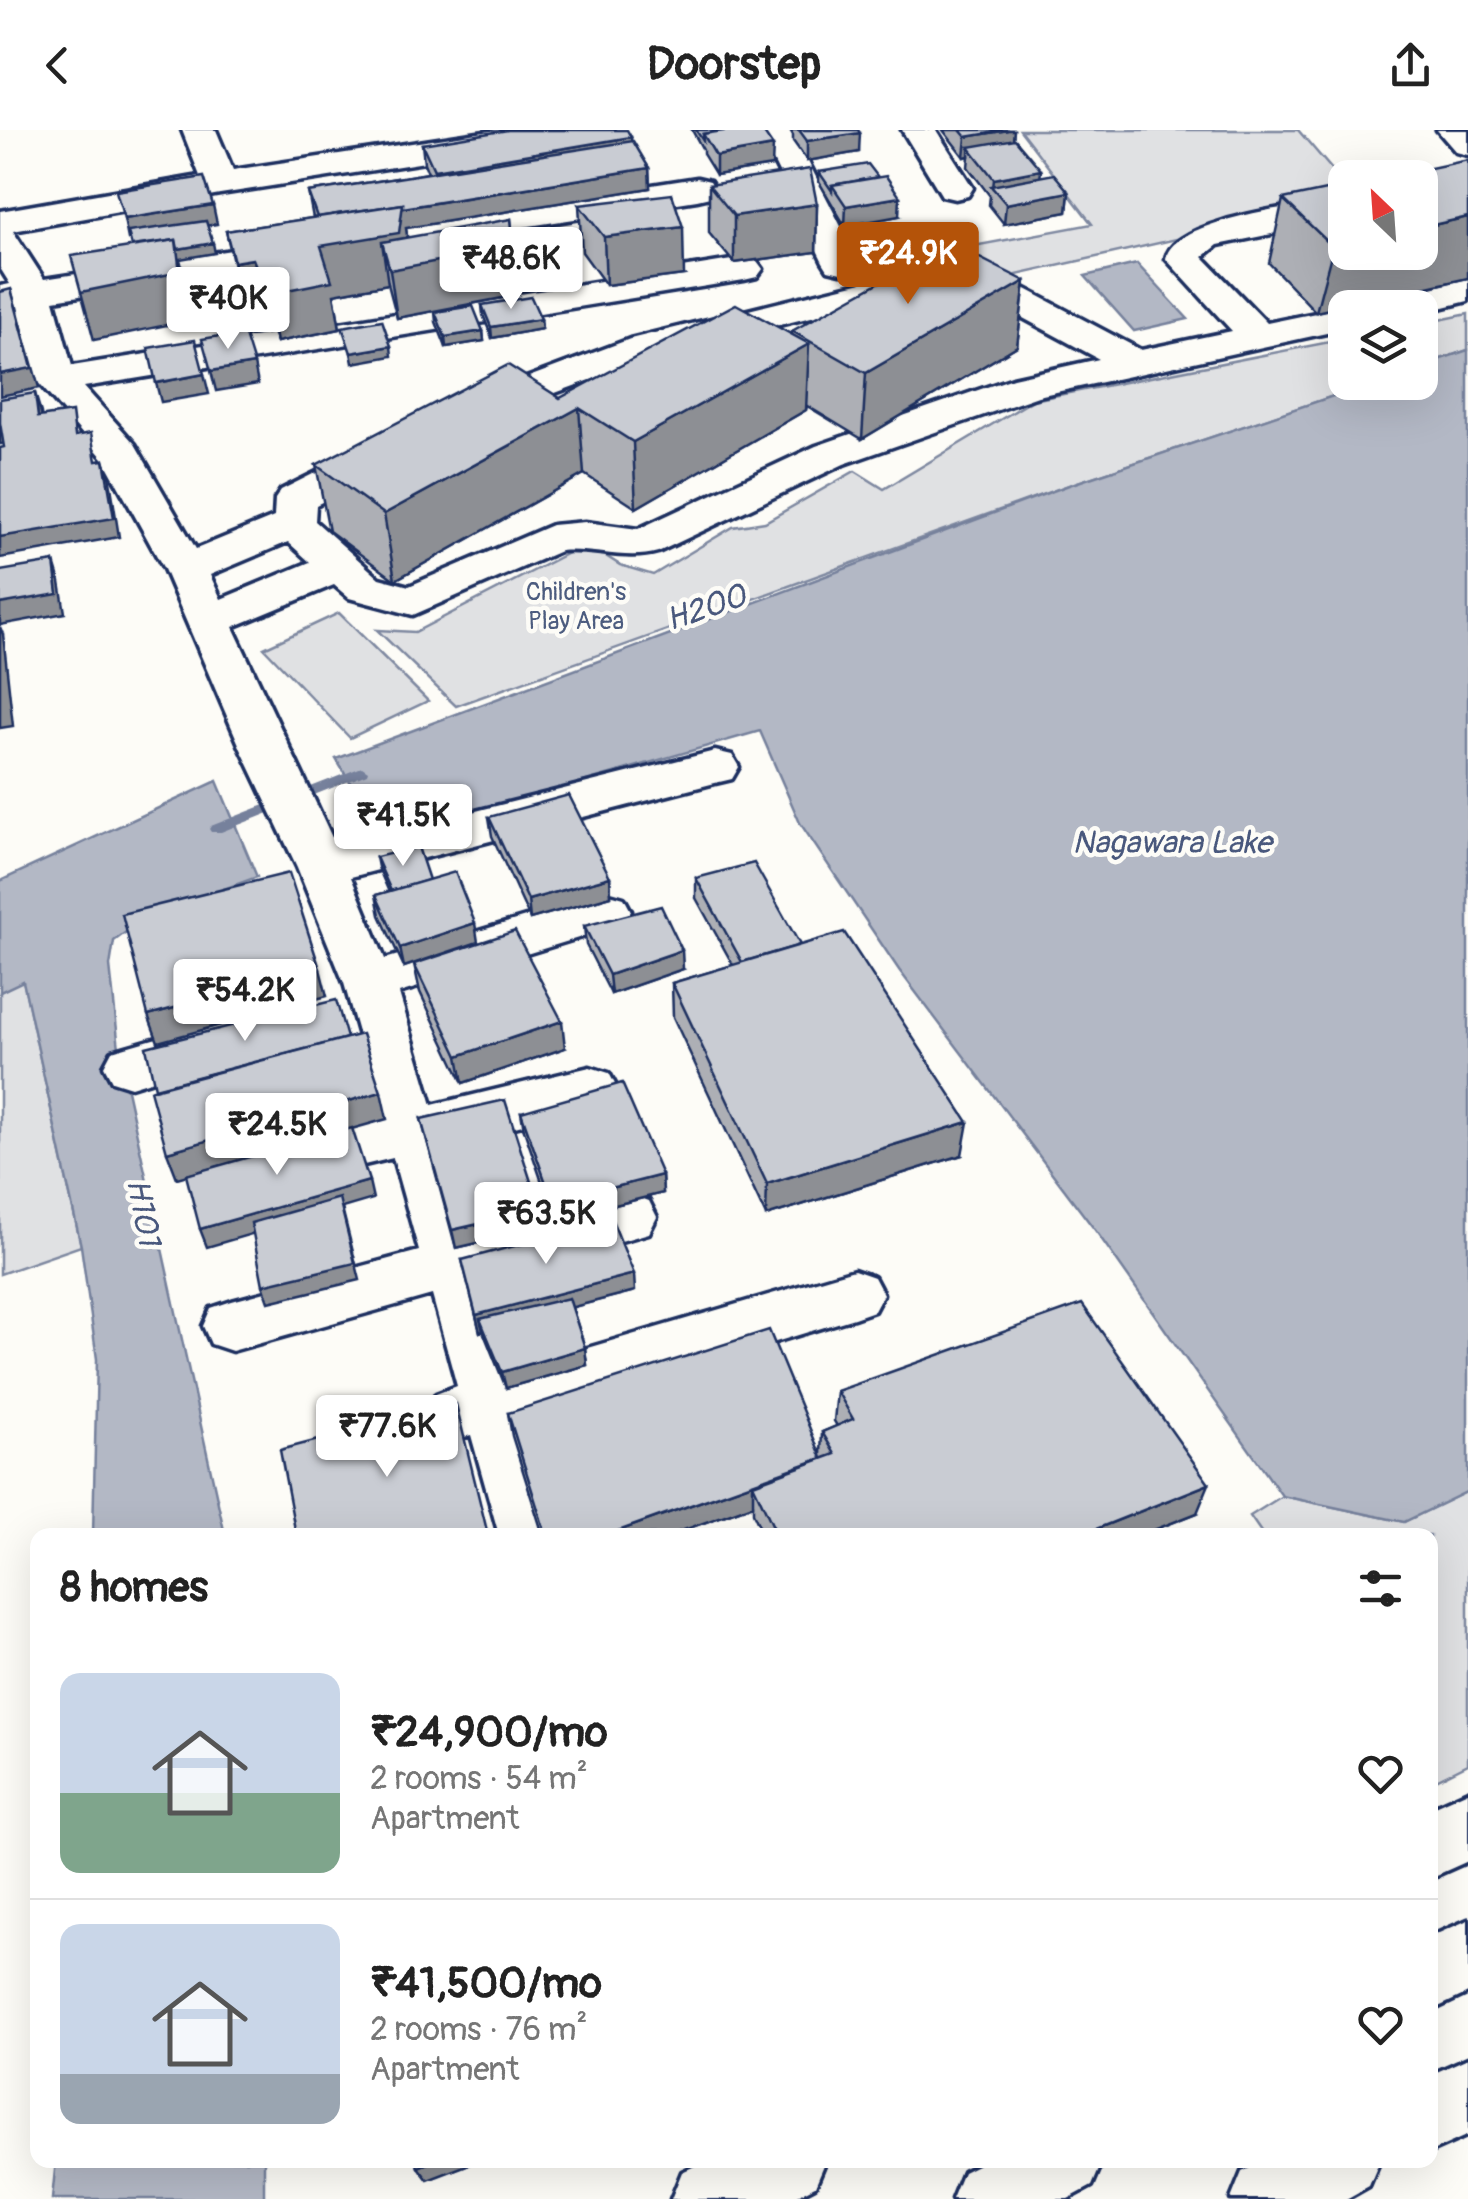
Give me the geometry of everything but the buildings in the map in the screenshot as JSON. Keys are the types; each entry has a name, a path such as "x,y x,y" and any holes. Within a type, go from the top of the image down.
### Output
{"main road":[{"path":"199,130 220,182"},
{"path":"0,222 220,182 565,130"},
{"path":"775,130 841,262"},
{"path":"919,130 955,188"},
{"path":"1454,130 1468,145"},
{"path":"17,294 697,189"},
{"path":"1259,337 1184,260 1184,251 1206,236 1328,211"},
{"path":"0,238 17,294 56,380 121,452 186,569 264,749 322,867 373,989 528,1528"},
{"path":"56,380 744,270"},
{"path":"294,524 296,499 425,433 644,347 932,276 962,277 988,284 1136,363"},
{"path":"1438,297 1468,290"},
{"path":"294,524 364,588 413,601 552,538 585,536 643,543 864,442 1027,386 1328,322"},
{"path":"186,569 294,524"},
{"path":"209,621 340,566"},
{"path":"322,867 715,767"},
{"path":"319,1011 373,989 606,912"},
{"path":"131,1066 262,1027"},
{"path":"282,1163 590,1088"},
{"path":"232,1326 629,1217"},
{"path":"397,1429 854,1294"},
{"path":"1438,1840 1468,1825"},
{"path":"1438,1971 1468,1955"},
{"path":"1438,2111 1468,2095"},
{"path":"690,2168 697,2199"},
{"path":"709,2199 772,2168"},
{"path":"990,2199 1050,2168"},
{"path":"1269,2199 1329,2168"}],"green space":[{"path":"1020,130 1298,130 1328,165 1328,205 1008,277 952,250 1092,224"},
{"path":"1468,314 1468,350 1438,360 1438,320"},
{"name":"Children's Play Area","path":"1328,342 1328,398 1069,485 456,706 377,630 415,632 570,552 601,553 620,565 653,575 733,527 765,522 855,471 884,489 1033,400"},
{"path":"339,613 428,701 350,738 264,648"},
{"path":"23,980 81,1246 0,1274 0,992"},
{"path":"1468,1491 1468,1764 1438,1779 1438,1528 1258,1528 1250,1516 1282,1496 1404,1522"}],"water":[{"path":"1137,264 1188,319 1134,331 1085,276"},
{"name":"Nagawara Lake","path":"1468,350 1468,1491 1404,1522 1282,1496 1098,1234 899,970 800,823 760,731 384,839 336,759 1069,485 1328,398 1438,400 1438,360"},
{"name":"H101","path":"217,781 257,877 146,917 114,941 110,966 120,1058 223,1528 93,1528 97,1359 81,1246 23,981 0,992 0,881"},
{"path":"55,2168 264,2168 264,2199 52,2199"}],"waterway":[{"name":"H200","path":"216,829 362,771"}]}
